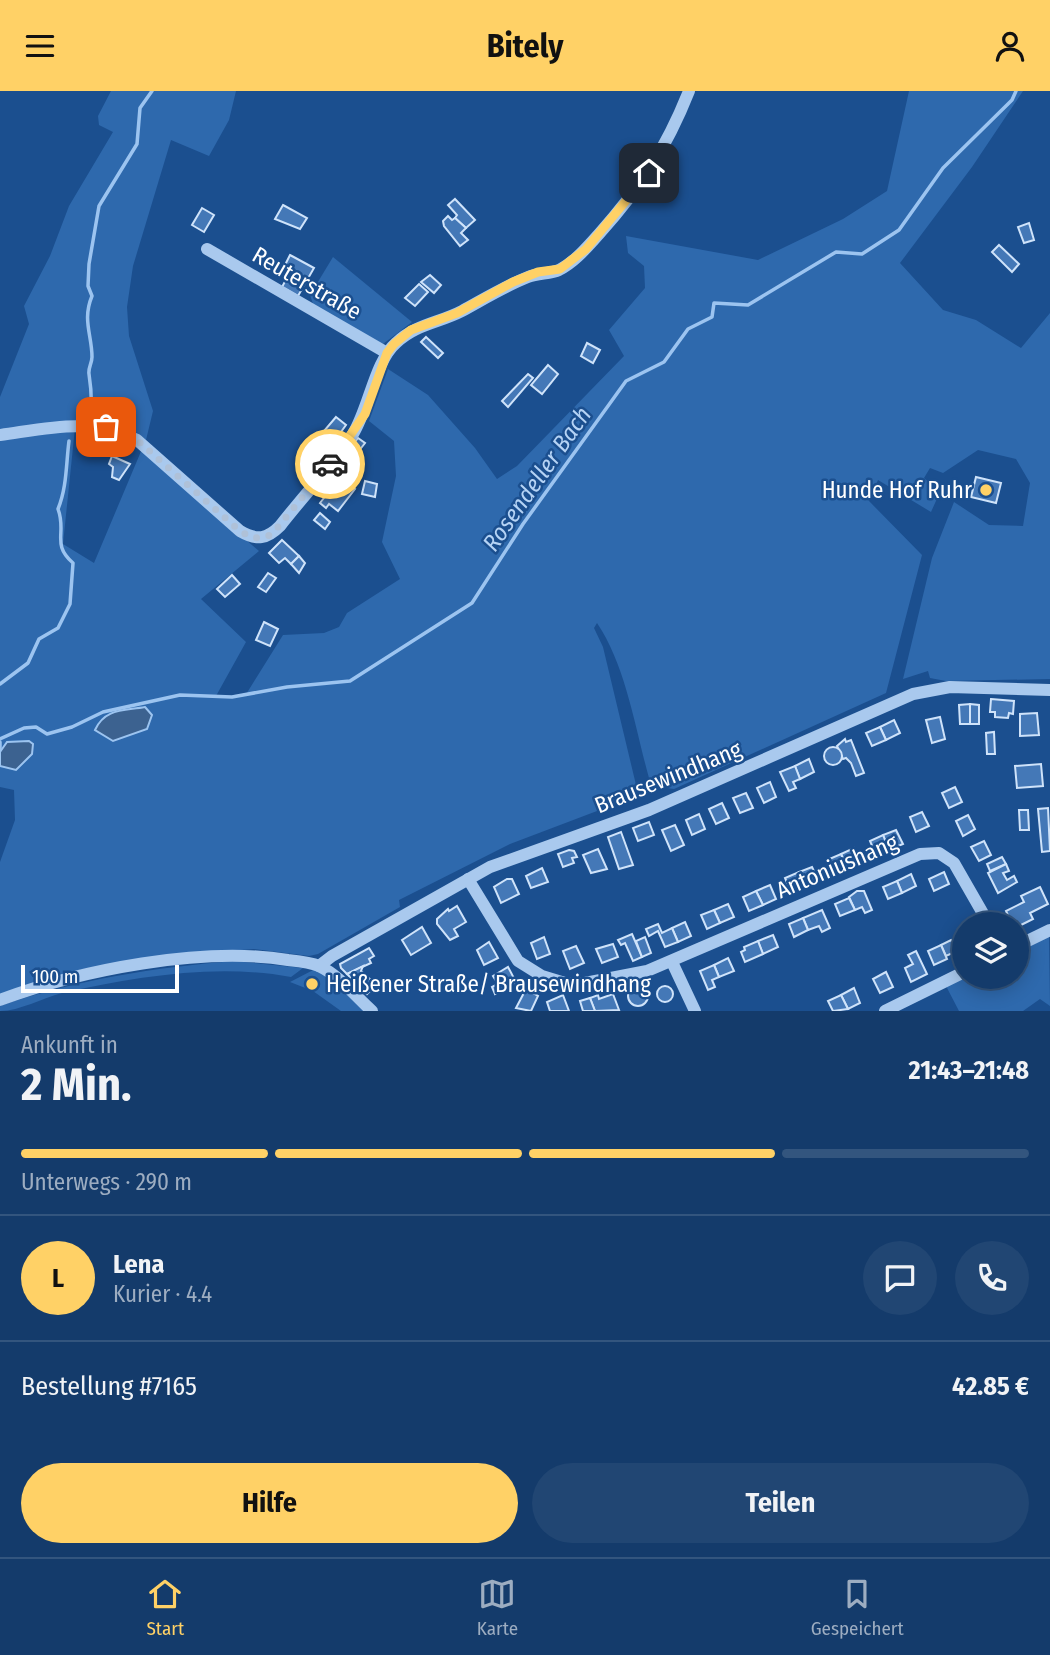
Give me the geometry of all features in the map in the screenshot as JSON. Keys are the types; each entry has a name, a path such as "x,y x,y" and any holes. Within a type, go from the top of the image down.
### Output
{"street":[{"path":"0,435 88,424 123,433 137,440 240,531 260,539 280,526 353,435 365,414 387,353 411,330 457,313 513,282 538,272 560,269 570,262 594,239 649,173 669,138 689,91"},
{"name":"Reuterstraße","path":"207,249 387,353"},
{"name":"Brausewindhang","path":"319,966 468,879 514,857 649,810 913,694 950,687 1050,689"},
{"name":"Antoniushang","path":"468,879 508,949 528,969 565,983 600,982 632,976 673,961 877,871 930,852 946,856 954,863 982,912"},
{"path":"1029,940 1050,930"},
{"path":"0,1000 54,981 174,960 255,955 319,966 372,1011"},
{"path":"673,961 695,1011"},
{"path":"884,1011 952,978"}],"shaded area":[{"path":"111,91 236,91 229,120 209,156 171,140 133,266 127,307 129,336 153,411 146,440 129,431 93,423 75,422 0,431 0,397 29,324 24,306 50,256 69,206 113,132 99,125 98,116"},
{"path":"909,91 1023,91 972,167 900,263 943,310 976,320 1021,348 1050,313 1050,679 946,681 930,678 928,671 903,679 932,558 954,502 989,525 1023,526 1030,483 1016,459 978,450 943,473 930,468 924,478 940,492 931,512 878,480 869,501 922,555 886,693 674,789 660,787 649,778 623,678 597,623 594,628 603,647 637,789 626,800 510,844 399,900 400,907 318,954 309,956 254,949 176,955 83,969 0,994 0,862 15,820 14,790 0,787 0,439 75,428 63,544 94,563 142,449 259,551 201,599 246,642 216,696 245,696 283,635 324,633 339,627 347,613 400,579 382,542 396,476 394,441 369,421 388,369 428,395 475,448 497,479 517,466 624,356 609,330 645,288 644,266 628,253 626,236 758,260 843,219 887,191"},
{"path":"333,257 412,322 383,344 314,307 310,295"},
{"path":"145,707 152,715 147,729 113,741 95,730 110,714"},
{"path":"29,741 33,744 32,754 16,770 0,766 0,752 7,742"},
{"path":"1049,936 1050,1006 1040,999 1023,1011 959,1011 946,986 952,983 952,989 1029,989 1029,945"},
{"path":"235,961 303,968 291,977 234,971 147,977 62,993 23,1007 0,1011 0,1006 86,982 146,971"},
{"path":"319,967 370,1011 341,1011 313,991 290,982"}],"building":[{"path":"455,199 475,220 466,228 455,218 457,215 448,205"},
{"path":"283,205 307,218 300,229 275,219"},
{"path":"202,208 214,215 204,232 192,225"},
{"path":"448,216 452,220 455,218 466,228 461,233 468,240 460,246 444,226 443,221"},
{"path":"1029,223 1034,240 1024,243 1018,227"},
{"path":"999,245 1019,264 1012,272 992,252"},
{"path":"290,255 314,268 298,296 282,287 289,274 282,271"},
{"path":"430,275 441,285 434,293 421,282"},
{"path":"419,284 428,292 415,306 405,298"},
{"path":"426,337 443,353 438,358 421,342"},
{"path":"587,343 600,350 593,363 581,356"},
{"path":"548,365 558,374 542,394 531,385"},
{"path":"528,374 533,378 508,407 502,401"},
{"path":"336,417 346,425 330,447 318,438"},
{"path":"358,438 365,443 351,461 344,456"},
{"path":"112,456 130,464 119,480 112,477 113,467 109,464"},
{"path":"344,456 354,463 346,475 336,467"},
{"name":"Hunde Hof Ruhr","path":"976,477 1001,483 996,503 971,497"},
{"path":"345,481 355,489 338,511 329,504 326,508 320,503 334,485 339,488"},
{"path":"365,481 377,484 375,497 362,494"},
{"path":"320,513 330,522 325,529 314,520"},
{"path":"282,540 299,556 291,564 285,558 279,563 269,553"},
{"path":"299,556 305,563 299,573 291,564"},
{"path":"268,573 276,578 266,592 258,587"},
{"path":"232,575 240,584 225,597 217,589"},
{"path":"264,622 278,629 270,646 256,640"},
{"path":"991,699 1014,701 1013,714 1009,713 1008,718 995,717 995,712 990,712"},
{"path":"970,704 970,724 960,724 959,705"},
{"path":"970,704 979,705 979,724 970,724"},
{"path":"1037,713 1039,735 1020,736 1020,714"},
{"path":"940,717 945,739 932,743 926,720"},
{"path":"894,720 900,733 886,740 880,727"},
{"path":"880,727 886,740 872,746 866,733"},
{"path":"994,732 995,754 987,754 986,733"},
{"path":"845,739 846,742 851,740 864,773 856,776 851,763 846,758 843,759 837,746"},
{"path":"833,747 839,750 842,756 839,762 833,765 827,762 824,756 827,750"},
{"path":"809,759 814,772 800,779 795,766"},
{"path":"1041,764 1043,786 1017,788 1015,766"},
{"path":"795,766 800,779 793,782 796,788 789,791 780,772"},
{"path":"770,782 776,797 764,803 757,788"},
{"path":"955,787 962,802 949,808 942,793"},
{"path":"746,793 753,808 740,813 733,798"},
{"path":"722,803 729,818 716,824 709,809"},
{"path":"1048,808 1050,851 1042,852 1038,809"},
{"path":"1019,810 1028,810 1029,830 1020,830"},
{"path":"922,812 929,826 916,832 910,817"},
{"path":"699,814 705,829 692,835 686,820"},
{"path":"968,815 975,829 963,836 956,821"},
{"path":"649,822 654,835 638,841 633,828"},
{"path":"675,825 684,845 671,851 662,830"},
{"path":"896,830 903,844 889,850 883,835"},
{"path":"621,832 633,865 619,869 608,837"},
{"path":"883,835 889,850 876,855 870,841"},
{"path":"984,841 991,855 979,861 971,847"},
{"path":"854,848 860,862 847,868 841,854"},
{"path":"598,849 607,869 591,873 583,855"},
{"path":"574,851 577,857 572,858 574,863 563,867 558,854"},
{"path":"841,854 847,868 834,874 827,860"},
{"path":"1002,857 1006,864 990,871 987,864"},
{"path":"1006,864 1009,871 1003,873 1007,880 1014,876 1017,882 998,893 988,873"},
{"path":"812,867 818,880 805,886 799,872"},
{"path":"542,868 548,882 531,888 526,876"},
{"path":"799,872 805,886 791,892 785,878"},
{"path":"944,872 949,884 934,891 929,879"},
{"path":"911,874 916,886 902,893 897,881"},
{"path":"512,879 519,894 501,903 494,887"},
{"path":"897,881 902,893 888,899 883,887"},
{"path":"770,885 776,899 763,905 756,891"},
{"path":"1040,887 1048,904 1030,913 1033,919 1029,921 1029,912 1006,911 1024,902 1021,896"},
{"path":"756,891 763,905 749,911 743,897"},
{"path":"857,891 864,891 872,910 865,913 862,907 855,910 849,897"},
{"path":"849,898 855,910 840,916 835,904"},
{"path":"728,904 734,917 720,923 714,910"},
{"path":"457,906 466,922 454,929 458,936 450,940 437,924 437,919 448,909 449,911"},
{"path":"714,910 720,923 707,929 701,915"},
{"path":"822,910 830,928 822,932 819,926 808,930 803,918"},
{"path":"803,918 808,930 794,937 789,924"},
{"path":"685,922 691,936 678,942 672,928"},
{"path":"658,924 662,933 672,928 678,942 665,947 658,931 649,936 646,929"},
{"path":"422,927 431,943 411,955 402,940"},
{"path":"632,934 642,957 633,961 625,943 621,945 618,940"},
{"path":"773,935 778,947 763,954 758,941"},
{"path":"544,937 550,954 537,959 531,943"},
{"path":"645,937 651,953 642,957 636,941"},
{"path":"951,940 952,953 946,956 941,945"},
{"path":"758,941 763,954 745,962 741,952 745,950 744,947"},
{"path":"489,942 498,958 484,965 477,950"},
{"path":"613,944 618,957 602,963 596,949"},
{"path":"941,945 947,959 934,965 928,951"},
{"path":"576,946 584,963 570,969 563,951"},
{"path":"369,948 374,956 369,959 371,963 347,974 341,968 340,964"},
{"path":"916,951 927,974 911,982 905,968 913,964 908,955"},
{"path":"728,958 734,971 719,977 714,965"},
{"path":"714,965 719,977 712,980 715,987 708,990 700,971"},
{"path":"363,966 361,971 372,981 370,984 374,987 367,994 347,974"},
{"path":"508,967 516,982 495,994 492,987 498,984 493,976"},
{"path":"886,972 893,987 880,993 873,979"},
{"path":"638,986 645,989 648,996 645,1003 638,1006 631,1003 628,996 631,989"},
{"path":"662,986 668,986 673,994 671,1000 662,1002 657,997 657,991"},
{"path":"854,988 860,1003 848,1009 841,995"},
{"path":"526,989 538,996 531,1011 516,1008"},
{"path":"613,994 619,1010 595,1011 590,998 598,995 599,999"},
{"path":"563,995 569,1011 550,1011 547,1002"},
{"path":"841,995 848,1009 833,1011 828,1001"},
{"path":"590,998 595,1011 583,1011 580,1001"}],"waterway":[{"path":"91,413 89,372 92,349 88,313 92,296 88,286 99,206 137,144 140,108 152,91"},
{"name":"Rosendeller Bach","path":"0,739 24,728 36,727 47,734 72,727 103,712 180,695 232,697 287,687 350,681 472,603 523,524 626,381 664,362 688,329 712,317 714,303 748,305 836,252 862,254 899,230 943,168 1012,100 1016,91"},
{"path":"0,684 28,663 39,639 58,628 70,604 73,563 66,556 61,544 58,509 65,484 69,441"},
{"name":"Rosendeller Bach","path":"0,742 0,749"}],"way so far":[{"path":"106,427 137,440 240,531 253,538 260,539 273,533 330,464"}],"place":[{"name":"Hunde Hof Ruhr","path":"986,490"},
{"name":"Heißener Straße/ Brausewindhang","path":"312,984"}],"route":[{"path":"330,464 353,435 365,414 387,353 394,344 411,330 431,320 457,313 513,282 538,272 560,269 586,249 649,173"}]}
